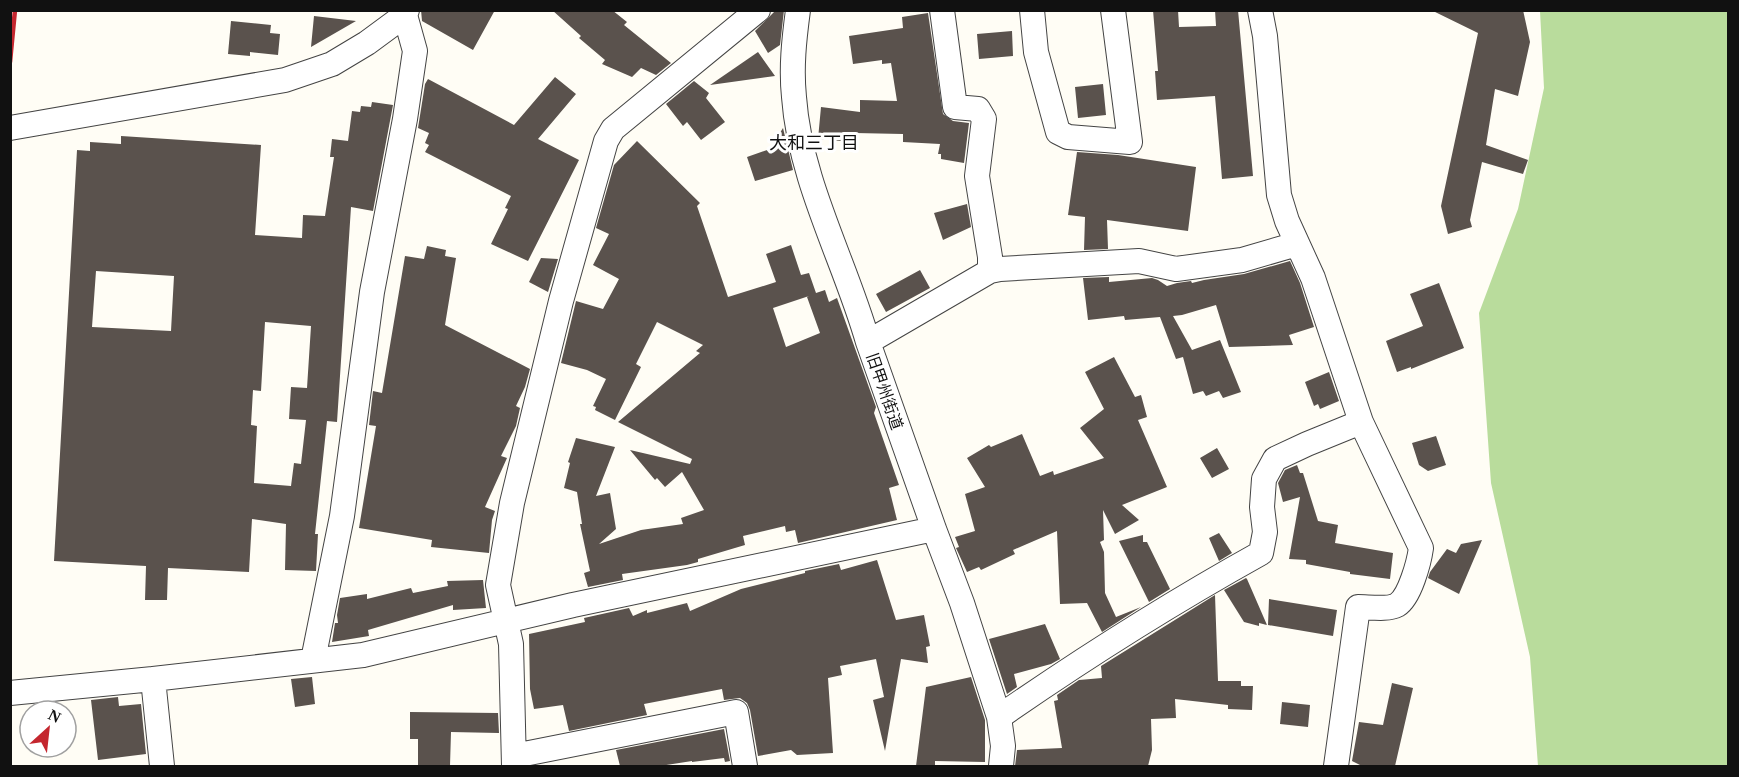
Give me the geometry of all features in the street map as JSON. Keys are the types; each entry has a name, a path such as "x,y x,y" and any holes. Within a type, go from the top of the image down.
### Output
{"street":[{"path":"745,766 736,712 514,761 511,644 498,585 512,503 561,301 606,141 613,129 758,10"},
{"name":"旧甲州街道","path":"798,10 792,51 794,98 801,146 824,217 859,310 868,342 962,603 999,717 1003,747 1001,766"},
{"path":"942,10 955,107 978,108 984,119 977,176 990,257 990,271"},
{"path":"1032,10 1036,52 1058,132 1068,137 1130,142 1113,10"},
{"path":"1260,10 1265,36 1279,195 1297,244 1313,278 1361,422 1421,548 1419,564 1403,599 1395,606 1358,607 1336,766"},
{"path":"10,128 285,80 332,64 367,43 406,13 415,51 405,119 372,292 342,516 313,660"},
{"path":"868,342 990,271 1000,268 1139,261 1176,269 1242,260 1297,244"},
{"path":"999,717 1074,666 1214,579 1261,553 1265,532 1262,507 1263,479 1275,459 1361,422"},
{"path":"10,693 363,655 573,605 934,529"},
{"path":"153,679 162,766"}],"green space":[{"path":"1540,11 1728,11 1728,766 1538,766 1530,657 1491,483 1479,313 1518,209 1544,88"}],"building":[{"path":"421,10 495,10 473,50 422,21"},
{"path":"552,10 612,10 627,22 624,25 671,63 656,75 641,68 632,77 602,64 605,60 579,38 581,36"},
{"path":"776,10 784,10 780,45 768,53 755,31"},
{"path":"1153,10 1178,10 1179,27 1216,26 1215,10 1238,10 1253,176 1222,179 1215,96 1157,100 1155,71 1158,71"},
{"path":"1431,10 1523,10 1530,42 1518,96 1495,89 1486,145 1528,160 1523,174 1482,162 1470,220 1472,227 1448,234 1441,206 1478,33"},
{"path":"928,13 943,114 953,121 969,123 964,163 941,159 941,154 938,154 940,144 903,142 903,134 855,133 854,142 818,139 821,107 860,112 860,100 897,101 891,63 882,64 882,60 853,64 849,36 903,28 902,17"},
{"path":"314,16 356,21 311,47"},
{"path":"231,21 271,25 270,33 280,34 278,55 250,52 250,56 228,54"},
{"path":"1012,31 1013,56 979,59 977,34"},
{"path":"758,52 775,76 710,85"},
{"path":"555,77 576,94 538,139 579,160 528,261 491,244 508,209 505,208 511,196 425,152 429,145 425,143 429,133 418,128 425,84 428,79 514,125"},
{"path":"694,81 709,93 706,98 725,122 701,140 687,122 683,126 666,104"},
{"path":"1103,84 1106,115 1078,118 1075,87"},
{"path":"372,102 393,105 373,211 351,207 337,422 327,421 315,534 318,534 316,571 285,570 286,524 252,519 249,572 168,568 167,600 145,600 146,566 54,561 77,150 90,151 90,142 121,144 121,136 261,145 255,235 302,238 303,215 325,216 334,157 330,157 332,139 348,141 352,111 360,112 361,106 371,107","holes":["96,271 174,276 171,331 92,327","265,322 311,326 307,388 291,387 289,419 306,420 301,464 294,463 291,486 254,483 257,426 251,425 253,390 261,391"]},
{"path":"783,128 793,170 755,181 747,157 770,149"},
{"path":"637,141 700,203 697,206 728,297 776,282 766,254 791,245 801,275 809,273 816,293 825,290 829,302 837,298 876,407 874,413 899,485 889,488 897,520 798,543 795,530 786,532 785,526 743,536 745,545 698,559 698,562 622,574 623,580 588,587 584,573 590,571 580,524 582,524 577,492 564,488 570,463 568,462 576,438 615,447 596,496 610,493 616,529 599,544 641,530 683,524 681,518 704,510 682,472 665,487 657,478 655,480 630,450 690,464 692,459 618,422 700,353 696,351 703,345 657,322 636,364 641,367 615,420 595,410 596,407 593,406 606,379 587,370 561,363 576,301 603,309 619,279 593,265 609,234 596,228 614,165","holes":["809,296 807,297 820,333 786,347 773,308"]},
{"path":"1077,152 1118,155 1196,167 1188,231 1107,220 1108,249 1084,250 1085,217 1068,215"},
{"path":"967,204 971,227 943,240 934,213"},
{"path":"427,246 446,250 445,256 456,258 445,325 530,369 516,406 520,408 516,426 501,456 507,458 485,507 495,511 489,553 431,547 432,540 359,528 376,426 369,425 373,391 382,393 405,256 424,259"},
{"path":"541,258 558,259 548,292 529,282"},
{"path":"1290,261 1300,283 1314,327 1289,335 1293,345 1229,347 1216,305 1173,316 1192,350 1220,340 1241,392 1223,398 1219,391 1206,396 1203,391 1193,394 1183,357 1176,359 1160,317 1125,320 1124,316 1088,320 1083,278 1109,277 1109,282 1152,278 1167,286 1244,274"},
{"path":"920,270 930,288 886,312 876,294"},
{"path":"1439,283 1464,348 1411,369 1411,367 1397,372 1386,341 1423,326 1410,294"},
{"path":"1114,357 1135,397 1141,395 1147,417 1138,420 1167,487 1122,505 1139,520 1115,534 1103,510 1104,540 1100,542 1104,552 1105,593 1116,617 1141,607 1102,632 1087,603 1060,604 1057,531 1013,550 1015,554 981,570 979,567 967,572 956,548 959,547 955,537 975,531 965,494 985,487 967,458 989,445 991,447 1022,434 1040,476 1053,471 1054,475 1104,458 1080,428 1104,409 1085,372"},
{"path":"1329,372 1339,401 1320,409 1318,404 1314,406 1305,382"},
{"path":"1436,436 1446,465 1428,471 1419,465 1412,443"},
{"path":"1217,448 1229,469 1212,478 1200,458"},
{"path":"1297,465 1300,473 1303,473 1318,521 1338,525 1335,543 1393,553 1390,579 1350,574 1350,572 1306,564 1306,560 1289,559 1300,497 1283,502 1278,483 1285,470"},
{"path":"1219,533 1232,553 1219,561 1209,538"},
{"path":"1143,535 1143,542 1147,542 1170,589 1149,602 1119,541"},
{"path":"1482,540 1459,594 1428,578 1447,549 1456,553 1461,544"},
{"path":"877,560 896,620 924,615 930,646 926,647 928,663 901,659 885,751 873,700 884,697 876,659 840,666 842,675 828,678 833,753 797,755 791,750 758,756 747,703 740,698 724,700 722,689 644,704 647,715 569,731 563,705 534,709 530,689 529,634 585,622 584,618 629,608 633,616 647,610 647,613 687,603 690,611 741,589 805,573 805,571 839,564 841,570"},
{"path":"1246,578 1267,625 1259,623 1259,626 1244,622 1224,590"},
{"path":"483,580 486,608 453,610 453,605 368,630 369,636 332,642 335,623 338,623 340,598 367,594 367,599 411,588 413,593 448,586 447,581"},
{"path":"1215,595 1218,681 1241,681 1241,686 1253,686 1252,710 1228,709 1228,705 1175,699 1176,718 1151,719 1152,750 1148,766 1015,766 1017,750 1062,748 1054,701 1058,700 1057,695 1079,680 1102,678 1101,666"},
{"path":"1269,599 1337,610 1333,636 1268,625"},
{"path":"1045,624 1060,659 1051,664 1014,674 1017,687 1007,694 989,639"},
{"path":"312,677 315,704 295,707 291,679"},
{"path":"971,677 985,720 985,762 935,761 935,766 916,766 926,687"},
{"path":"1392,683 1413,688 1395,766 1362,766 1352,761 1359,722 1383,725"},
{"path":"118,697 119,706 141,704 146,754 98,760 91,700"},
{"path":"1282,702 1310,705 1308,727 1280,724"},
{"path":"410,712 498,713 499,733 451,732 450,766 418,766 418,739 410,739"},
{"path":"724,729 730,761 725,762 724,758 660,766 620,766 616,750"}],"railway":[{"path":"10,62 15,10"}],"district":[{"name":"大和三丁目","path":"814,143"}]}
